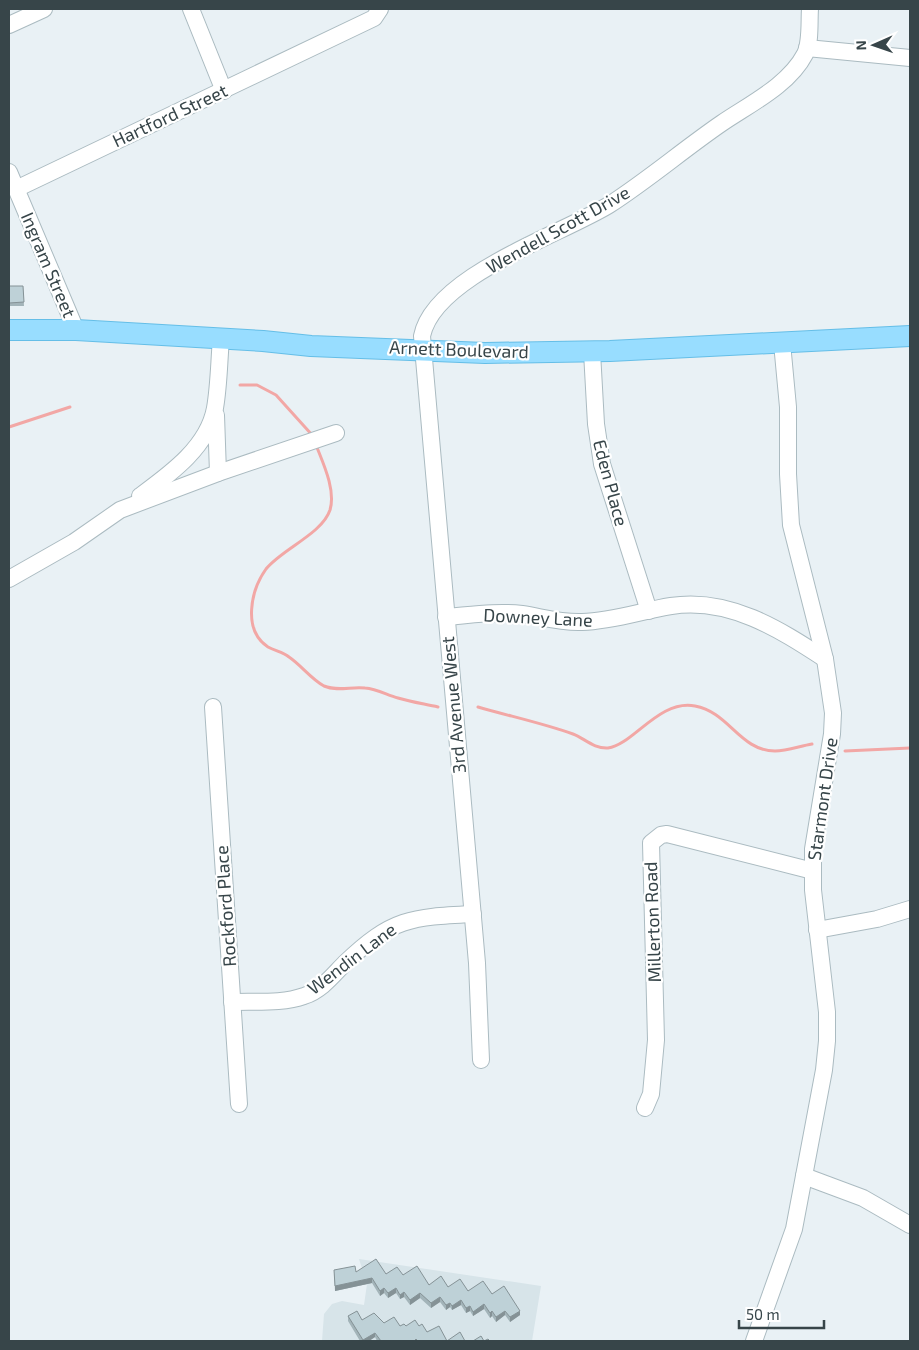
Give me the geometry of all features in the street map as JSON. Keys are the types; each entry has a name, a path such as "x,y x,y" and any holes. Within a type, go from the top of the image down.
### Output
{"main road":[{"name":"Arnett Boulevard","path":"9,330 76,330 311,346 485,353 592,352 910,336"}],"street":[{"path":"9,25 44,9"},
{"path":"191,9 224,91"},
{"name":"Hartford Street","path":"16,189 324,43 374,18 380,9"},
{"path":"810,9 807,48 910,58"},
{"name":"Wendell Scott Drive","path":"424,350 422,336 428,317 457,288 529,244 580,222 643,182 785,79 794,70 807,48"},
{"name":"Ingram Street","path":"9,172 76,330"},
{"path":"218,473 215,408 221,339"},
{"name":"Starmont Drive","path":"755,1341 794,1229 824,1070 827,1041 827,1012 817,930 813,849 832,734 832,696 825,659 791,525 787,398 782,343"},
{"name":"3rd Avenue West","path":"424,350 473,914 481,1060"},
{"name":"Eden Place","path":"592,352 596,424 602,464 648,611"},
{"path":"9,579 74,542 159,482 194,449 210,425 215,408"},
{"path":"120,510 218,473 332,435"},
{"name":"Downey Lane","path":"446,617 504,613 550,620 601,621 648,611 691,605 734,610 776,628 825,659"},
{"name":"Rockford Place","path":"213,707 239,1104"},
{"name":"Millerton Road","path":"645,1108 651,1094 656,1040 651,843 660,835 667,834 813,871"},
{"path":"817,930 877,919 910,909"},
{"name":"Wendin Lane","path":"232,1002 293,999 306,996 318,990 369,943 394,925 415,918 473,914"},
{"path":"804,1176 864,1198 910,1225"}],"shaded area":[{"path":"359,1259 541,1286 532,1341 322,1341 324,1314 332,1304 342,1301 364,1305 367,1284"}],"building":[{"path":"9,286 23,286 24,302 9,303"},
{"path":"376,1259 386,1274 397,1267 403,1275 417,1266 429,1285 441,1276 448,1287 460,1279 468,1291 483,1281 492,1294 504,1286 520,1311 510,1317 505,1311 496,1317 492,1311 490,1313 484,1304 473,1312 470,1306 466,1308 461,1300 452,1306 450,1303 446,1305 440,1297 431,1303 420,1293 410,1300 404,1292 400,1295 396,1288 388,1293 384,1288 380,1291 372,1278 335,1286 334,1270 355,1266 356,1272"},
{"path":"357,1311 362,1320 374,1313 384,1323 394,1317 400,1326 404,1324 406,1326 415,1320 419,1326 422,1324 427,1332 439,1326 447,1341 418,1341 416,1339 414,1341 381,1341 375,1333 363,1340 348,1316"},
{"path":"460,1332 465,1341 447,1341"},
{"path":"481,1336 484,1341 473,1341"}],"waterway":[{"path":"240,385 257,385 276,395 313,436"},
{"path":"9,427 70,407"},
{"path":"316,445 330,485 330,510 326,519 319,527 266,569 253,598 252,620 255,631 260,640 268,647 287,655 324,686 334,689 369,689 438,707"},
{"path":"478,707 561,730 603,748 617,745 658,715 682,706 695,706 707,710 753,745 763,749 780,751 812,744"},
{"path":"845,751 910,748"}]}
